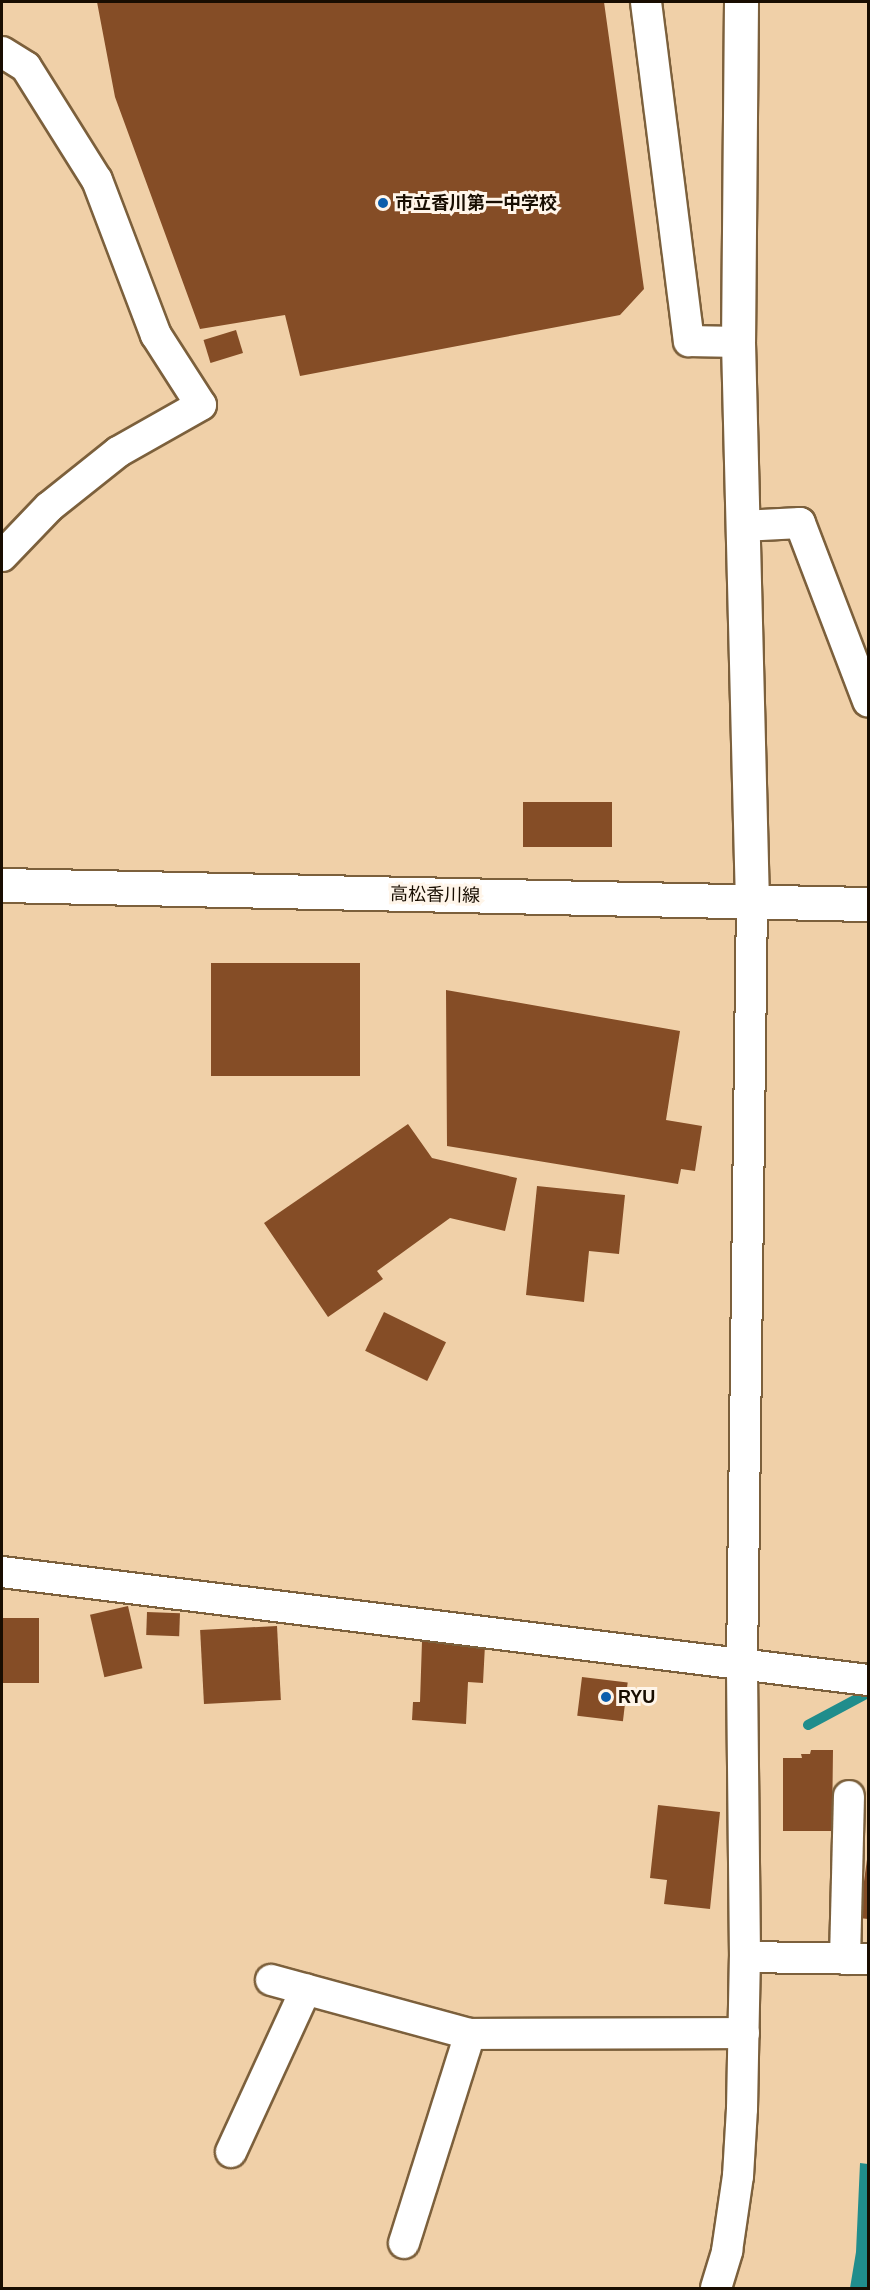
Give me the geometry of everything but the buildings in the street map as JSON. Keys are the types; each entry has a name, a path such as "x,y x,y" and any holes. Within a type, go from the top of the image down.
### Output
{"street":[{"path":"646,2 689,341 738,342"},
{"path":"716,2289 727,2251 738,2176 745,1957 742,1664 752,902 738,342 741,2"},
{"path":"2,52 26,67 97,180 156,335 201,405 118,452 49,507 2,556"},
{"path":"742,526 800,523 864,670 868,701"},
{"name":"高松香川線","path":"2,885 868,904"},
{"path":"2,1572 868,1680"},
{"path":"745,1957 857,1959 849,1796"},
{"path":"271,1980 470,2034 744,2033"},
{"path":"231,2152 306,1989"},
{"path":"404,2243 470,2034"}],"water":[{"path":"860,2163 868,2164 868,2288 850,2288 856,2252"}],"waterway":[{"path":"808,1725 868,1693"}],"place":[{"name":"市立香川第一中学校","path":"383,203"},
{"name":"RYU","path":"606,1697"}]}
